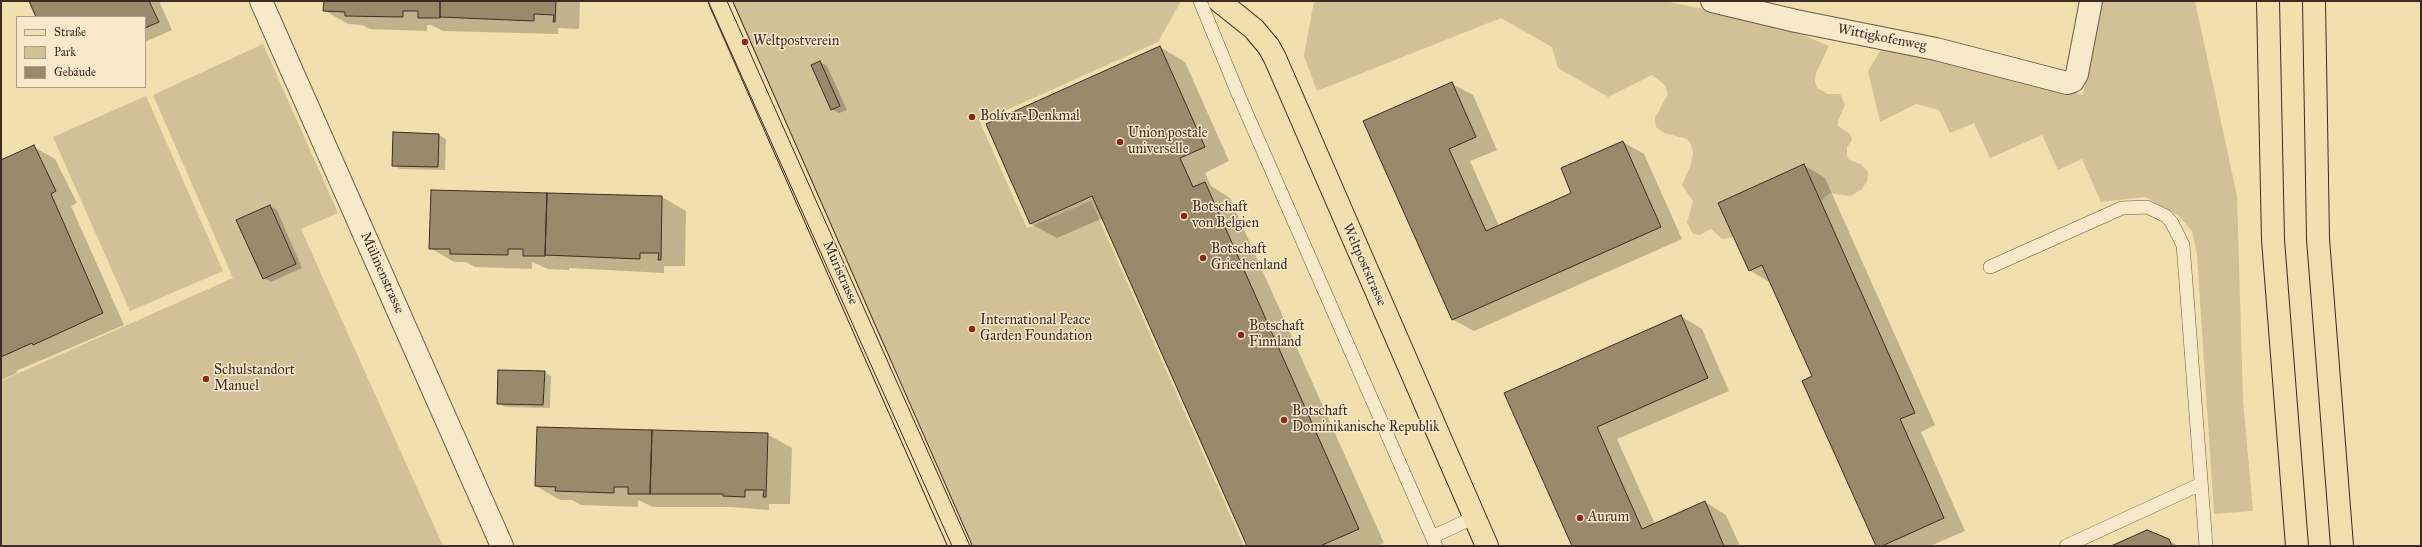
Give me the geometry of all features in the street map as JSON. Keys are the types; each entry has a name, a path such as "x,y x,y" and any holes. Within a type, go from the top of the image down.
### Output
{"main road":[{"name":"Muristrasse","path":"720,1 960,546"},
{"name":"Weltpoststrasse","path":"1219,1 1254,29 1269,47 1275,58 1487,546"},
{"path":"2268,1 2274,240 2297,546"},
{"path":"2314,1 2318,239 2342,546"}],"street":[{"name":"Mülinenstrasse","path":"261,1 502,546"},
{"name":"Wittigkofenweg","path":"1712,1 1796,11 2067,83 2073,81 2076,77 2091,1"}],"lane":[{"path":"1200,1 1239,96 1434,541 1474,517"},
{"path":"1990,267 2122,208 2147,207 2166,216 2178,232 2183,245 2206,546"},
{"path":"2066,546 2201,484"}],"green space":[{"path":"723,1 1181,1 1158,42 980,122 1027,228 1091,201 1244,546 965,546"},
{"path":"1314,1 1664,1 1752,19 1791,30 1829,46 1816,73 1815,81 1817,88 1828,94 1840,94 1845,105 1838,121 1838,126 1850,134 1852,140 1847,147 1847,156 1849,160 1861,164 1868,172 1867,181 1861,190 1850,196 1830,193 1821,201 1804,164 1718,203 1733,237 1722,239 1711,229 1700,235 1693,234 1687,222 1693,201 1682,185 1690,167 1693,154 1691,144 1687,139 1664,133 1656,127 1655,118 1668,94 1665,85 1652,75 1608,97 1558,68 1552,47 1501,18 1317,91 1304,56"},
{"path":"2100,1 2195,1 2237,196 2243,400 2253,511 2214,514 2197,255 2192,231 2179,216 2145,197 2101,202 2082,159 2058,170 2042,135 1990,158 1974,123 1950,133 1939,110 1916,104 1880,122 1868,71 1882,48 1932,57 2083,95"},
{"path":"263,44 338,213 301,229 443,546 1,546 1,381 233,278 153,95","holes":["270,205 296,264 263,279 237,220"]},
{"path":"146,96 223,271 130,311 53,137"}],"building":[{"path":"29,1 149,1 159,22 146,28 146,16 36,16"},
{"path":"324,1 440,1 440,18 418,18 418,11 403,11 403,17 345,16 345,12 323,11"},
{"path":"440,1 556,1 555,22 553,22 554,15 534,14 534,21 440,17"},
{"path":"1160,46 1205,147 1180,158 1193,187 1205,182 1359,529 1320,546 1247,546 1092,196 1030,224 986,124"},
{"path":"820,61 840,106 831,110 811,65"},
{"path":"1452,82 1476,137 1449,149 1486,231 1571,193 1561,168 1623,141 1661,227 1452,320 1363,121"},
{"path":"393,132 439,134 438,167 392,166"},
{"path":"34,145 56,191 51,194 103,313 33,345 32,343 1,357 1,160"},
{"path":"1804,164 1915,413 1900,419 1944,518 1882,546 1876,546 1802,381 1812,376 1762,265 1749,271 1718,203"},
{"path":"431,190 547,193 545,256 523,256 523,249 508,249 508,255 450,254 450,249 429,249"},
{"path":"547,193 662,196 661,260 658,260 659,253 640,253 640,259 545,255"},
{"path":"270,205 296,264 263,279 236,220"},
{"path":"1681,315 1708,378 1597,427 1642,529 1705,501 1724,546 1572,546 1504,393"},
{"path":"498,370 545,371 543,405 497,404"},
{"path":"537,427 652,430 650,494 628,494 628,487 614,487 614,493 555,491 556,487 535,486"},
{"path":"652,430 768,433 766,497 763,497 764,490 745,490 745,497 723,496 723,494 650,494"},
{"path":"2147,530 2169,539 2172,546 2111,546"}],"tram line":[{"path":"708,1 952,546"},
{"path":"727,1 970,546"}],"place":[{"name":"Weltpostverein","path":"745,42"},
{"name":"Bolívar-Denkmal","path":"972,117"},
{"name":"Union postale universelle","path":"1120,142"},
{"name":"Botschaft von Belgien","path":"1184,216"},
{"name":"Botschaft Griechenland","path":"1203,258"},
{"name":"International Peace Garden Foundation","path":"972,329"},
{"name":"Botschaft Finnland","path":"1241,335"},
{"name":"Schulstandort Manuel","path":"206,379"},
{"name":"Botschaft Dominikanische Republik","path":"1284,420"},
{"name":"Aurum","path":"1580,518"}]}
